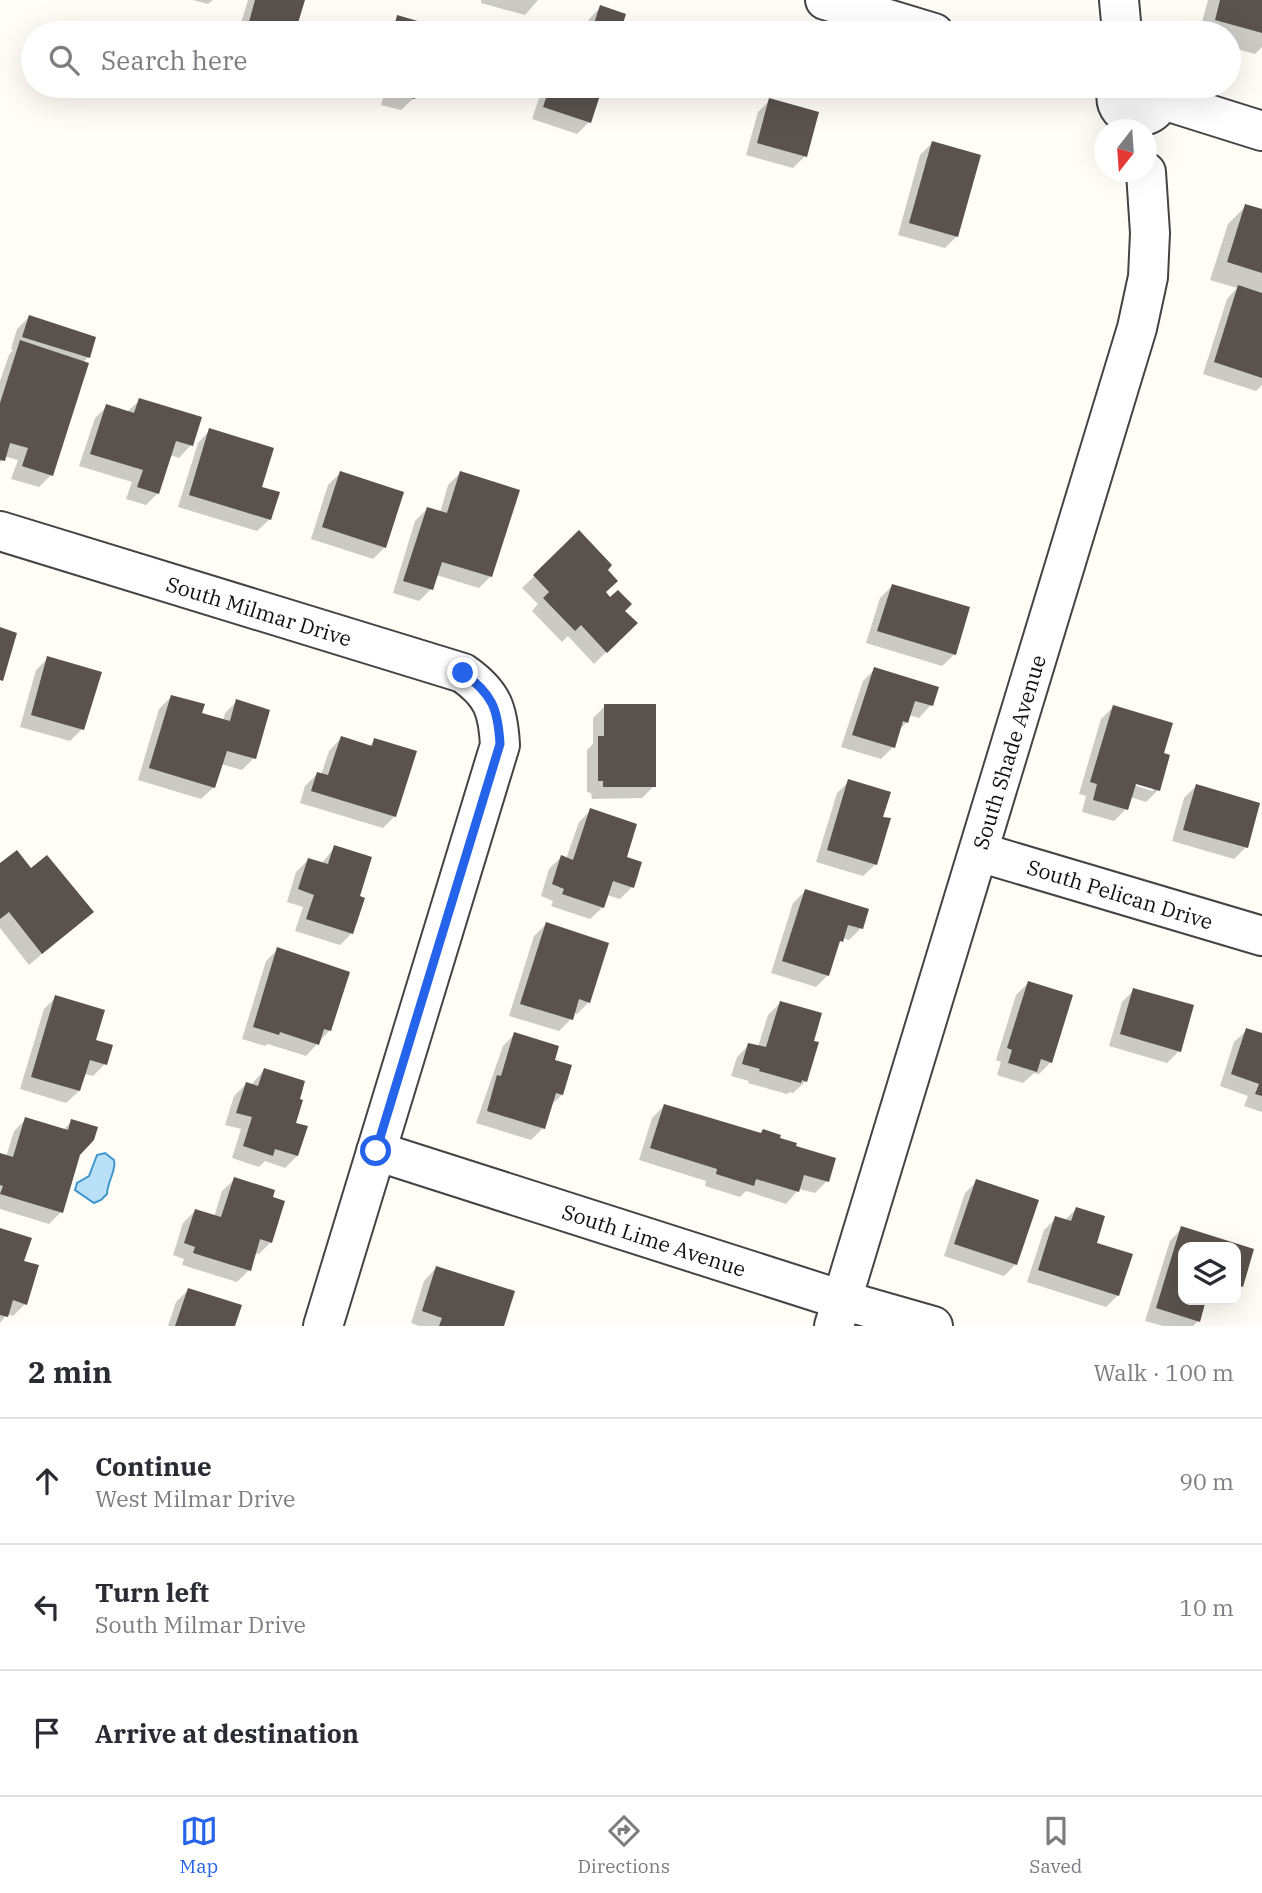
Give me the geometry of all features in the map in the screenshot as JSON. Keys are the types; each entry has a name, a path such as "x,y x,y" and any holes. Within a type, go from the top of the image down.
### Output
{"street":[{"path":"825,0 894,21"},
{"path":"1119,0 1121,21"},
{"path":"1135,99 1262,131"},
{"name":"South Shade Avenue","path":"838,1313 1137,328 1148,277 1150,233 1147,182"},
{"name":"South Milmar Drive","path":"0,531 463,673 477,683 492,701 498,717 500,744 376,1151"},
{"name":"South Pelican Drive","path":"979,852 1262,936"},
{"path":"323,1326 376,1151"},
{"name":"South Lime Avenue","path":"376,1151 838,1313 933,1326"}],"water":[{"path":"105,1153 114,1160 114,1168 107,1194 94,1203 75,1190 77,1183 89,1176 97,1155"}],"building":[{"path":"255,0 305,0 299,21 249,21"},
{"path":"1220,0 1262,0 1262,33 1241,27 1241,21 1215,20"},
{"path":"600,5 626,14 624,21 595,21"},
{"path":"397,15 418,21 396,21"},
{"path":"546,98 599,98 591,123 543,107"},
{"path":"769,98 819,112 807,157 757,143"},
{"path":"932,141 981,155 958,237 909,223"},
{"path":"1245,204 1262,209 1262,273 1227,262"},
{"path":"1238,285 1262,293 1262,378 1214,362"},
{"path":"29,315 96,337 90,358 22,337"},
{"path":"20,340 89,363 53,476 22,466 28,448 10,443 5,461 0,460 0,403"},
{"path":"139,398 202,417 193,446 176,441 159,494 137,487 143,470 90,454 106,404 134,413"},
{"path":"209,428 274,448 262,487 280,492 271,520 189,495"},
{"path":"340,471 404,492 386,548 322,527"},
{"path":"460,471 520,490 492,577 442,562 433,590 403,581 427,507 447,513"},
{"path":"579,530 612,565 608,570 618,581 606,592 610,597 618,590 632,604 625,611 638,623 607,653 581,625 575,631 543,598 549,592 533,575"},
{"path":"892,584 970,607 956,655 877,631"},
{"path":"0,627 17,633 3,681 0,680"},
{"path":"47,656 102,672 84,730 31,715"},
{"path":"874,667 939,687 933,706 915,701 908,723 903,721 895,748 852,735"},
{"path":"171,695 205,704 202,713 230,721 236,699 270,710 256,759 227,751 215,788 149,768"},
{"path":"604,704 656,704 656,787 603,787 603,781 598,781 598,736 604,736"},
{"path":"1113,705 1173,723 1164,753 1170,755 1160,791 1136,784 1128,810 1093,800 1097,784 1090,782"},
{"path":"341,736 372,746 374,738 417,751 396,817 311,791 317,772 328,775"},
{"path":"848,779 891,792 883,817 891,818 877,865 827,850"},
{"path":"1196,784 1260,803 1248,848 1183,830"},
{"path":"590,808 637,824 627,857 642,862 634,888 613,881 604,908 562,894 564,889 552,884 561,855 573,860"},
{"path":"334,845 372,857 360,896 365,898 353,934 306,919 314,895 298,889 308,858 328,864"},
{"path":"17,850 31,868 47,855 94,912 42,954 9,912 0,919 0,863"},
{"path":"805,889 869,909 863,929 848,925 829,976 782,961"},
{"path":"546,922 609,943 590,1003 579,999 573,1020 520,1004"},
{"path":"277,947 350,972 331,1031 324,1029 319,1045 280,1032 279,1035 253,1027"},
{"path":"1028,981 1073,995 1052,1063 1041,1059 1037,1072 1008,1063 1012,1050 1007,1048"},
{"path":"1133,988 1194,1005 1181,1052 1120,1034"},
{"path":"55,995 105,1010 96,1040 113,1045 107,1065 90,1060 80,1091 31,1077"},
{"path":"780,1001 822,1013 814,1041 819,1042 807,1082 802,1080 801,1083 742,1064 748,1043 766,1047"},
{"path":"1246,1028 1262,1033 1262,1096 1255,1094 1259,1084 1231,1074"},
{"path":"514,1032 559,1046 555,1060 572,1065 563,1095 556,1093 545,1129 487,1111 497,1075 501,1076"},
{"path":"264,1068 305,1081 296,1123 308,1126 298,1156 275,1149 273,1156 243,1146 252,1117 236,1113 246,1082 258,1086"},
{"path":"664,1104 761,1133 763,1129 797,1143 796,1146 836,1158 829,1182 804,1175 799,1192 756,1179 754,1186 716,1174 717,1169 650,1148"},
{"path":"25,1117 68,1130 71,1119 98,1127 94,1140 80,1155 63,1213 0,1194 3,1186 0,1185 0,1153 13,1157"},
{"path":"234,1177 275,1190 273,1197 285,1201 272,1243 260,1239 251,1271 193,1253 195,1247 184,1243 195,1209 221,1217"},
{"path":"976,1179 1039,1200 1017,1265 954,1244"},
{"path":"1076,1207 1105,1216 1097,1243 1133,1254 1119,1296 1038,1270 1055,1216 1071,1221"},
{"path":"1181,1226 1232,1242 1178,1242 1178,1305 1205,1305 1200,1322 1156,1308"},
{"path":"0,1228 32,1238 24,1261 39,1265 27,1305 13,1300 8,1317 0,1315"},
{"path":"1241,1245 1254,1249 1241,1286"},
{"path":"436,1266 515,1291 504,1326 439,1326 442,1318 422,1311"},
{"path":"188,1288 242,1305 235,1326 175,1326"}],"route":[{"path":"376,1151 500,744 498,717 492,701 477,683 463,673"}]}
